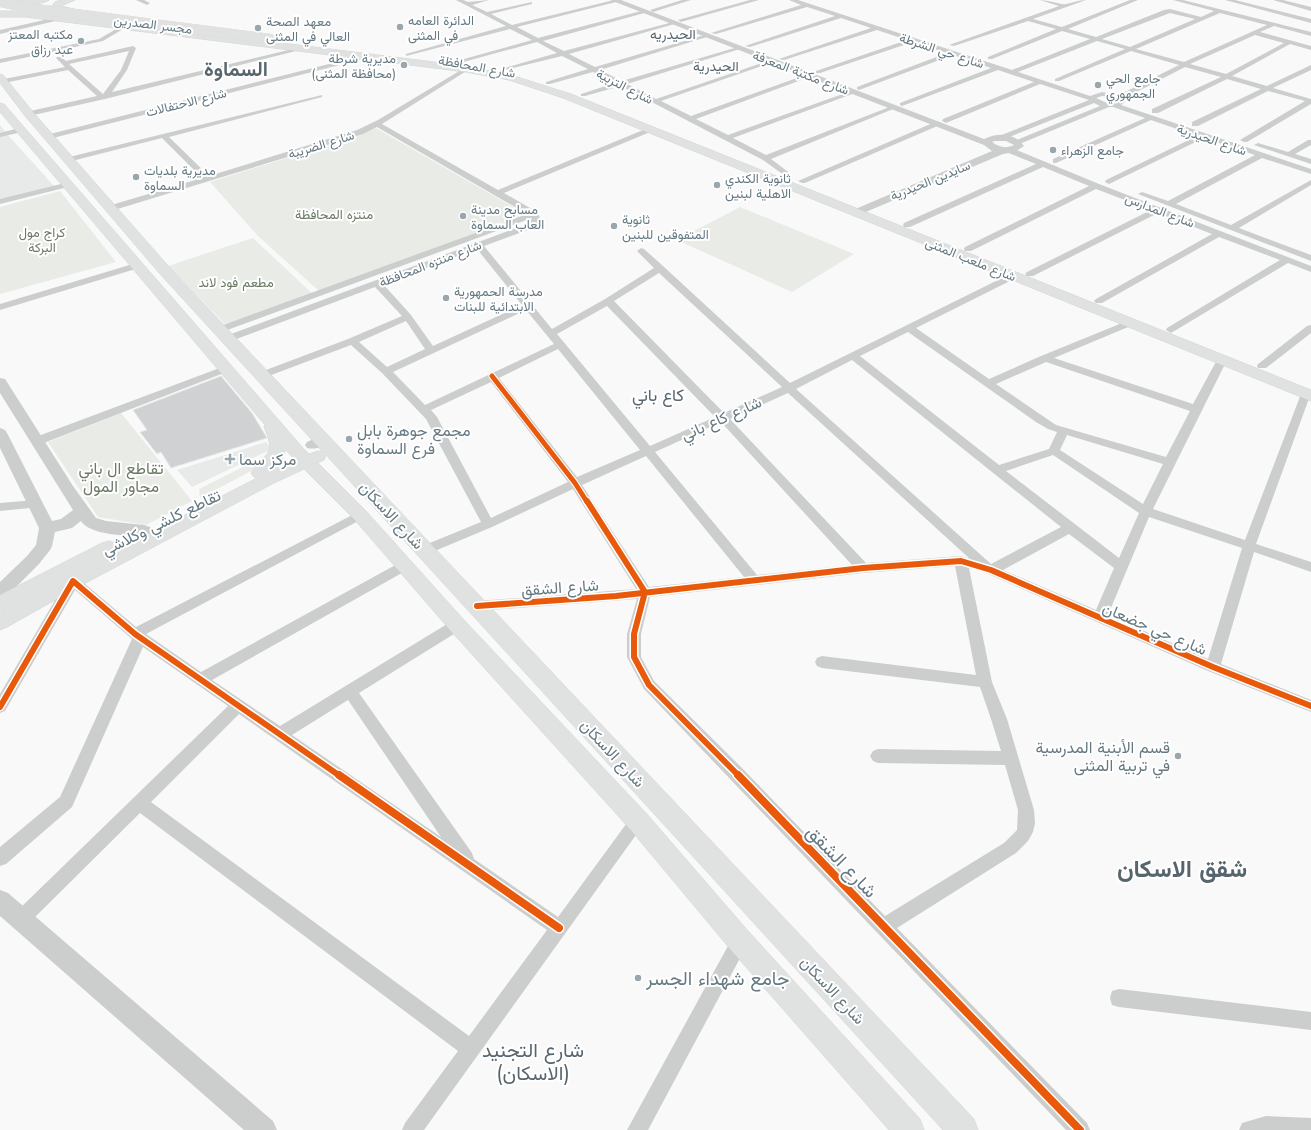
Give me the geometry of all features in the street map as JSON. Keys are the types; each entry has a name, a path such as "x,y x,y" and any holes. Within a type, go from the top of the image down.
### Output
{"main road":[{"path":"0,6 9,0"},
{"path":"0,14 21,3 45,0"},
{"path":"61,0 70,0"},
{"path":"21,3 70,0"},
{"path":"70,0 58,4 55,7 71,11 303,46"},
{"name":"مجسر الصدرين","path":"0,2 29,8 270,40 303,46"},
{"name":"مجسر الصدرين","path":"0,6 270,40"},
{"path":"0,14 62,18 303,46"},
{"name":"شارع المحافظة","path":"303,46 408,55 503,70 583,95 636,120"},
{"name":"شارع المحافظة","path":"303,46 497,74 527,82 636,120"},
{"name":"شارع الاسكان","path":"1,82 165,271 223,335 262,375 314,449 335,488 457,625 638,821 740,941 909,1130"},
{"path":"0,107 69,184 136,266 265,415 314,449 0,622"},
{"name":"شارع ملعب المثنى","path":"636,120 651,130 907,225 1099,301 1126,318 1171,330 1262,366 1309,392"},
{"name":"شارع ملعب المثنى","path":"636,120 802,181 1013,276 1126,318 1222,360 1309,392"},
{"path":"264,476 278,452 279,444 265,415"},
{"name":"شارع الاسكان","path":"314,449 425,550 963,1130"},
{"path":"264,476 292,473 313,477 335,488"},
{"name":"تقاطع كلشي وكلاشي","path":"0,604 144,531 264,476"}],"street":[{"name":"شارع التربية","path":"460,0 766,158 788,176"},
{"path":"468,4 486,0"},
{"path":"408,55 616,0"},
{"name":"شارع مكتبة المعرفة","path":"616,0 744,47 782,59 814,74"},
{"name":"شارع مكتبة المعرفة","path":"628,0 649,11"},
{"path":"456,62 688,0"},
{"path":"503,70 756,0"},
{"name":"شارع حي الشرطة","path":"792,0 1111,105"},
{"name":"شارع حي الشرطة","path":"813,0 967,50"},
{"path":"1043,0 1065,6"},
{"name":"شارع حي الشرطة","path":"952,45 1083,0"},
{"path":"990,58 1061,28 1135,0"},
{"path":"1176,0 1311,34"},
{"path":"1205,8 1226,0 1311,21"},
{"path":"1276,0 1311,9"},
{"path":"486,14 530,3"},
{"path":"548,83 807,5"},
{"path":"1011,72 1164,12 1170,11 1201,19"},
{"path":"1057,80 1220,11"},
{"path":"583,95 744,47 841,16"},
{"path":"0,32 62,18"},
{"path":"858,22 869,18"},
{"path":"1027,19 1174,60 1311,101"},
{"path":"1215,43 1262,22"},
{"path":"993,141 1093,100 1093,96 1095,95 1114,95 1274,24"},
{"path":"0,61 101,40 124,26"},
{"path":"782,59 877,28"},
{"path":"1255,33 1311,48"},
{"path":"101,40 133,48"},
{"path":"690,119 913,40"},
{"path":"1056,161 1228,76 1290,42"},
{"path":"29,114 103,97 303,46"},
{"name":"شارع مكتبة المعرفة","path":"744,47 773,61 814,74 993,141"},
{"path":"103,97 124,70 133,48"},
{"path":"1,82 133,48"},
{"path":"49,50 103,97"},
{"path":"727,138 953,53"},
{"name":"شارع حي الشرطة","path":"974,53 1036,73"},
{"name":"شارع الاحتفالات","path":"49,137 369,56"},
{"path":"1161,67 1181,57"},
{"path":"656,102 773,61"},
{"path":"1195,124 1311,67"},
{"path":"766,158 898,105 997,68"},
{"name":"شارع الضريبة","path":"111,208 351,135 377,124 466,69"},
{"path":"1050,78 1065,82"},
{"path":"802,181 1040,82"},
{"path":"1018,144 1111,105 1121,103 1114,95 1087,89"},
{"name":"شارع الحيدرية","path":"1114,95 1203,136 1311,172"},
{"path":"68,160 320,96"},
{"name":"شارع الحيدرية","path":"1311,101 1240,139 1311,162"},
{"name":"شارع الحيدرية","path":"1111,105 1195,124 1209,129"},
{"path":"377,124 534,214"},
{"path":"0,134 19,130"},
{"path":"498,193 651,130"},
{"path":"164,136 208,179"},
{"name":"شارع المدارس","path":"1203,136 1106,180 1311,258"},
{"path":"993,141 1018,144 1089,174"},
{"path":"993,141 1006,150"},
{"name":"سايدين الحيدرية","path":"933,168 993,141"},
{"path":"1289,155 1311,142"},
{"name":"سايدين الحيدرية","path":"856,206 1006,150 1016,149 1018,144"},
{"name":"شارع المدارس","path":"1006,150 1311,269"},
{"path":"1169,204 1261,155"},
{"path":"907,225 1042,164"},
{"path":"1232,228 1311,182"},
{"path":"0,202 69,184"},
{"path":"968,249 1096,186"},
{"path":"1030,274 1157,210"},
{"name":"شارع منتزه المحافظة","path":"534,214 536,220 530,226 377,283 223,335 534,214"},
{"path":"1099,301 1219,233"},
{"path":"478,245 754,580"},
{"path":"1301,254 1311,248"},
{"path":"641,251 789,388 990,570 1070,528"},
{"path":"1171,330 1287,260"},
{"path":"0,307 136,266"},
{"path":"550,334 608,301 660,268"},
{"name":"شارع كاع باني","path":"425,550 488,524 574,483 789,388 1013,276"},
{"path":"377,283 408,317 431,350"},
{"path":"608,301 722,417 863,568"},
{"path":"386,371 527,306"},
{"path":"262,375 352,341 408,317"},
{"path":"988,384 1126,318"},
{"path":"909,328 1052,427 1169,462"},
{"path":"1262,366 1311,328"},
{"path":"352,341 386,371 431,418 488,524"},
{"path":"425,410 559,344"},
{"path":"853,356 1070,528 1121,566"},
{"path":"1045,358 1196,409"},
{"path":"1100,618 1145,511 1222,360"},
{"path":"36,441 225,369"},
{"path":"492,376 574,483 645,592"},
{"path":"0,382 67,490 90,522 104,527 144,531"},
{"path":"1213,667 1249,546 1309,392"},
{"path":"997,470 1054,451 1064,430"},
{"path":"0,433 4,450 36,504 48,528 44,546 0,592"},
{"path":"1054,451 1145,511 1311,568"},
{"path":"0,507 36,504"},
{"path":"48,528 66,524 82,511"},
{"path":"0,858 66,802 137,635 360,515"},
{"path":"883,927 1010,848 1022,839 1027,825 1026,810 999,718 985,682 961,561"},
{"name":"شارع الشقق","path":"476,606 616,596 863,568 961,561 990,570"},
{"path":"200,679 404,566"},
{"name":"شارع حي جضعان","path":"990,570 1213,667 1311,706"},
{"path":"0,707 73,581 137,635 559,928"},
{"name":"شارع الشقق","path":"645,592 634,634 634,657 649,685 734,771 1080,1130"},
{"path":"279,735 457,625"},
{"path":"822,662 985,682"},
{"path":"350,691 470,865"},
{"path":"20,919 238,706"},
{"path":"878,756 1010,758"},
{"path":"139,803 470,1049"},
{"path":"412,1130 638,821"},
{"path":"0,901 264,1130"},
{"path":"637,1130 740,941"},
{"path":"1119,998 1311,1021"},
{"path":"1249,1130 1266,1126 1311,1128"}],"shaded area":[{"path":"0,125 8,135 54,186 0,201"},
{"name":"مركز سما","path":"266,442 272,449 192,487 177,470"}],"green space":[{"name":"منتزه المحافظة","path":"376,128 525,214 319,291 258,236 210,182 360,135"},
{"name":"كراج مول البركة","path":"60,191 116,262 0,294 0,207"},
{"path":"740,207 854,254 792,292 677,240"},
{"name":"مطعم فود لاند","path":"253,238 315,296 225,324 168,266"},
{"name":"تقاطع ال باني مجاور المول","path":"121,413 192,501 146,525 98,517 48,442"},
{"path":"269,454 253,470 200,498 199,489"}],"building":[{"path":"221,376 252,413 267,438 171,468 161,452 157,454 140,432 147,430 133,410"}],"cycle path":[{"path":"492,376 575,483 645,592 634,634 634,657 649,685 734,771 1080,1130"},
{"path":"477,606 616,596 863,568 961,561 991,570 1213,667 1311,706"},
{"path":"0,707 73,581 135,634 559,928"}],"place":[{"name":"الدائرة العامه في المثنى","path":"400,27"},
{"name":"معهد الصحة العالي في المثنى","path":"258,28"},
{"name":"مكتبه المعتز عبد رزاق","path":"81,41"},
{"name":"مديرية شرطة (محافظة المثنى)","path":"404,65"},
{"name":"جامع الحي الجمهوري","path":"1098,85"},
{"name":"جامع الزهراء","path":"1053,150"},
{"name":"مديرية بلديات السماوة","path":"136,177"},
{"name":"ثانوية الكندي الاهلية لبنين","path":"717,185"},
{"name":"مسابح مدينة العاب السماوة","path":"463,216"},
{"name":"ثانوية المتفوقين للبنين","path":"614,226"},
{"name":"مدرسة الحمهورية الابتدائية للبنات","path":"446,298"},
{"name":"مجمع جوهرة بابل فرع السماوة","path":"349,439"},
{"name":"مركز سما","path":"230,459"},
{"name":"قسم الأبنية المدرسية في تربية المثنى","path":"1178,756"},
{"name":"جامع شهداء الجسر","path":"638,978"}],"district":[{"name":"الحيدريه","path":"673,34"},
{"name":"الحيدرية","path":"716,66"},
{"name":"السماوة","path":"236,69"},
{"name":"كاع باني","path":"658,395"},
{"name":"شقق الاسكان","path":"1182,869"},
{"name":"شارع التجنيد (الاسكان)","path":"533,1062"}]}
